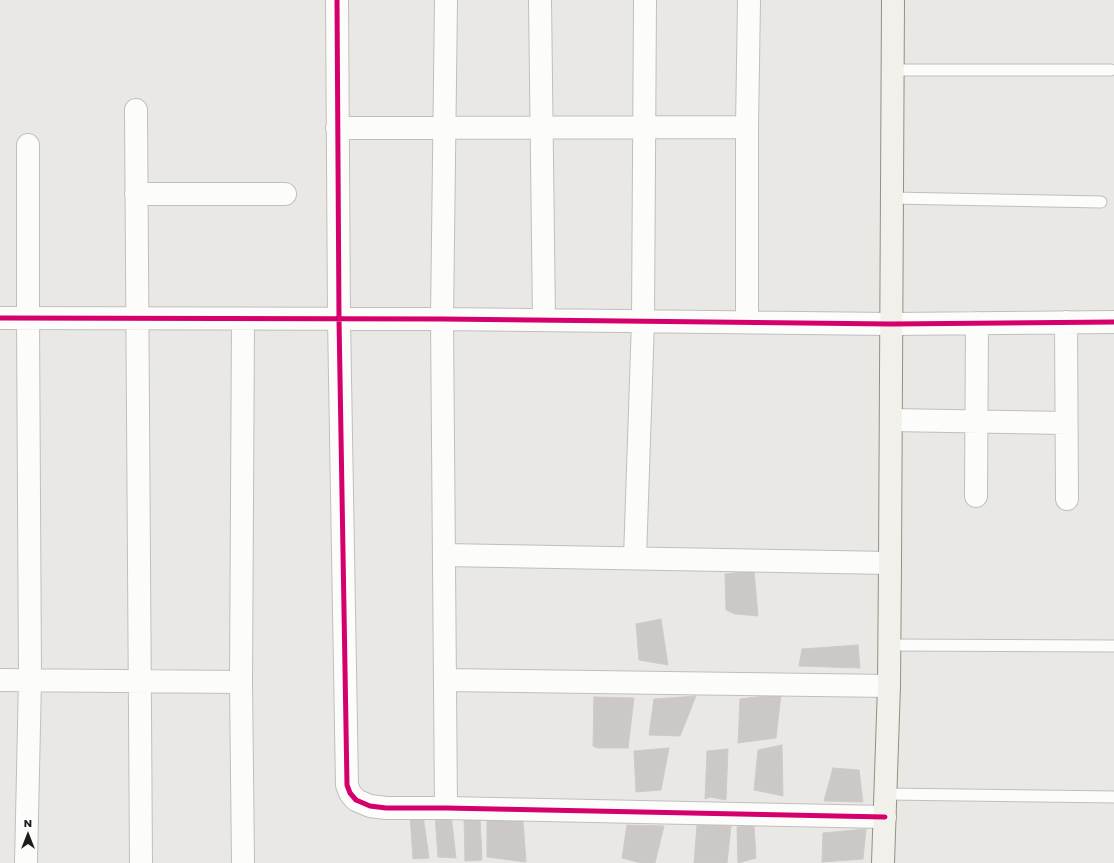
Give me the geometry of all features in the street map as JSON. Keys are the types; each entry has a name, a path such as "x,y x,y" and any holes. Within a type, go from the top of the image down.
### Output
{"street":[{"path":"337,0 339,319 347,785 350,793 356,800 370,806 386,808 885,817"},
{"path":"446,0 442,319 446,808"},
{"path":"540,0 544,320"},
{"path":"635,558 643,320 645,0"},
{"path":"747,321 747,127 750,0"},
{"path":"883,863 889,686 893,0"},
{"path":"136,110 141,863"},
{"path":"337,128 747,127"},
{"path":"26,863 30,680 28,145"},
{"path":"136,194 285,194"},
{"path":"0,318 643,320 891,324 1114,322"},
{"path":"243,318 241,682 243,863"},
{"path":"1066,322 1068,499"},
{"path":"976,496 977,323"},
{"path":"891,420 1066,422"},
{"path":"444,555 890,563"},
{"path":"0,680 241,682"},
{"path":"445,680 889,686"}],"lane":[{"path":"892,70 1111,70"},
{"path":"892,198 1101,202"},
{"path":"889,645 1114,646"},
{"path":"886,794 1114,797"}],"building":[{"path":"754,571 758,616 735,614 726,610 725,574"},
{"path":"661,619 668,665 639,660 636,624"},
{"path":"858,645 860,668 799,666 802,649"},
{"path":"781,694 776,738 738,743 740,699"},
{"path":"696,696 680,736 649,735 654,699"},
{"path":"594,697 634,698 628,748 598,748 593,746"},
{"path":"782,745 783,796 754,790 758,750"},
{"path":"669,748 661,790 636,792 634,751"},
{"path":"728,749 726,800 710,797 705,799 707,751"},
{"path":"833,768 859,770 863,802 824,801"},
{"path":"451,814 456,858 438,857 435,815"},
{"path":"423,815 429,858 413,859 410,816"},
{"path":"480,816 482,860 465,861 464,817"},
{"path":"487,819 523,821 526,862 487,857"},
{"path":"627,825 664,826 655,863 641,863 622,858"},
{"path":"697,825 731,826 727,863 694,863"},
{"path":"754,825 756,858 738,863 737,827"},
{"path":"866,829 863,859 822,862 823,833"}],"cycle path":[{"path":"337,0 339,319 347,785 350,793 356,800 370,806 386,808 885,817"},
{"path":"0,318 442,319 891,324 1114,322"}]}
